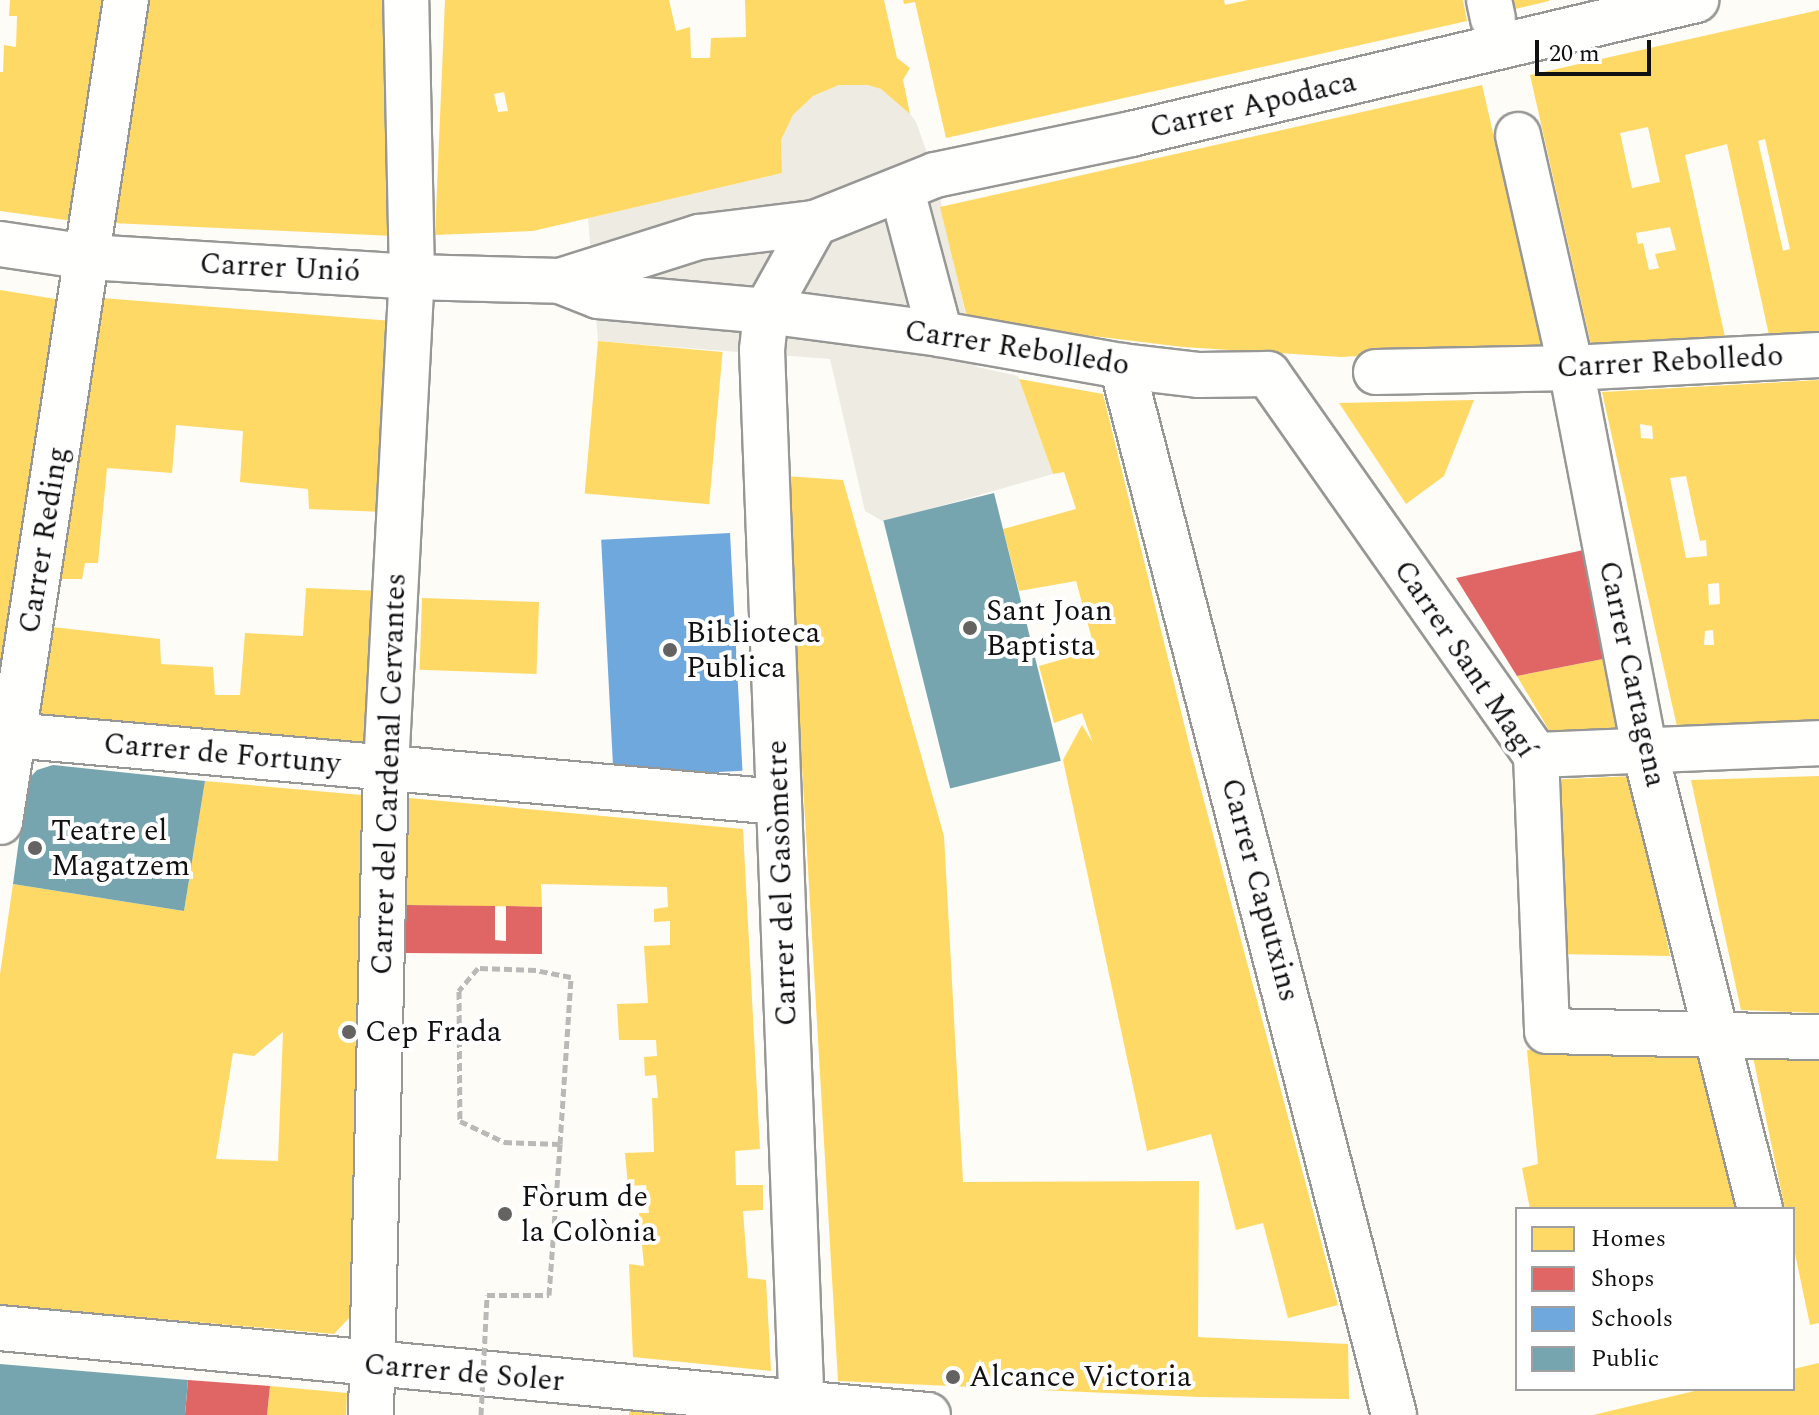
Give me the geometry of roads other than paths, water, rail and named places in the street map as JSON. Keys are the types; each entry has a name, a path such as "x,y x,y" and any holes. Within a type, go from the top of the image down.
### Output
{"street":[{"name":"Carrer Reding","path":"0,822 7,735 88,257 126,0"},
{"name":"Carrer del Cardenal Cervantes","path":"371,1415 386,768 412,277 406,0"},
{"name":"Carrer Apodaca","path":"815,223 902,191 935,175 1131,134 1494,22 1696,0"},
{"name":"Carrer Cartagena","path":"1518,135 1571,368 1645,751 1760,1207"},
{"path":"902,191 940,334"},
{"name":"Carrer Unió","path":"0,244 88,257 412,277 560,281 699,237 815,223"},
{"path":"764,331 815,223"},
{"name":"Carrer Unió","path":"560,281 598,296 764,331"},
{"name":"Carrer Rebolledo","path":"764,331 940,334 1122,366 1199,375 1268,374"},
{"name":"Carrer del Gasòmetre","path":"764,331 801,1410"},
{"name":"Carrer Rebolledo","path":"1376,372 1571,368 1819,355"},
{"name":"Carrer Caputxins","path":"1122,366 1394,1415"},
{"name":"Carrer Sant Magí","path":"1268,374 1536,755 1547,1031 1718,1035"},
{"name":"Carrer de Fortuny","path":"7,735 779,802"},
{"path":"1536,755 1819,743"},
{"path":"1718,1035 1819,1037"},
{"name":"Carrer de Soler","path":"0,1328 801,1410 928,1415"}],"place":[{"name":"Sant Joan Baptista","path":"970,628"},
{"name":"Biblioteca Publica","path":"670,650"},
{"name":"Teatre el Magatzem","path":"35,848"},
{"name":"Cep Frada","path":"349,1032"},
{"name":"Fòrum de la Colònia","path":"505,1214"},
{"name":"Alcance Victoria","path":"953,1377"}]}
